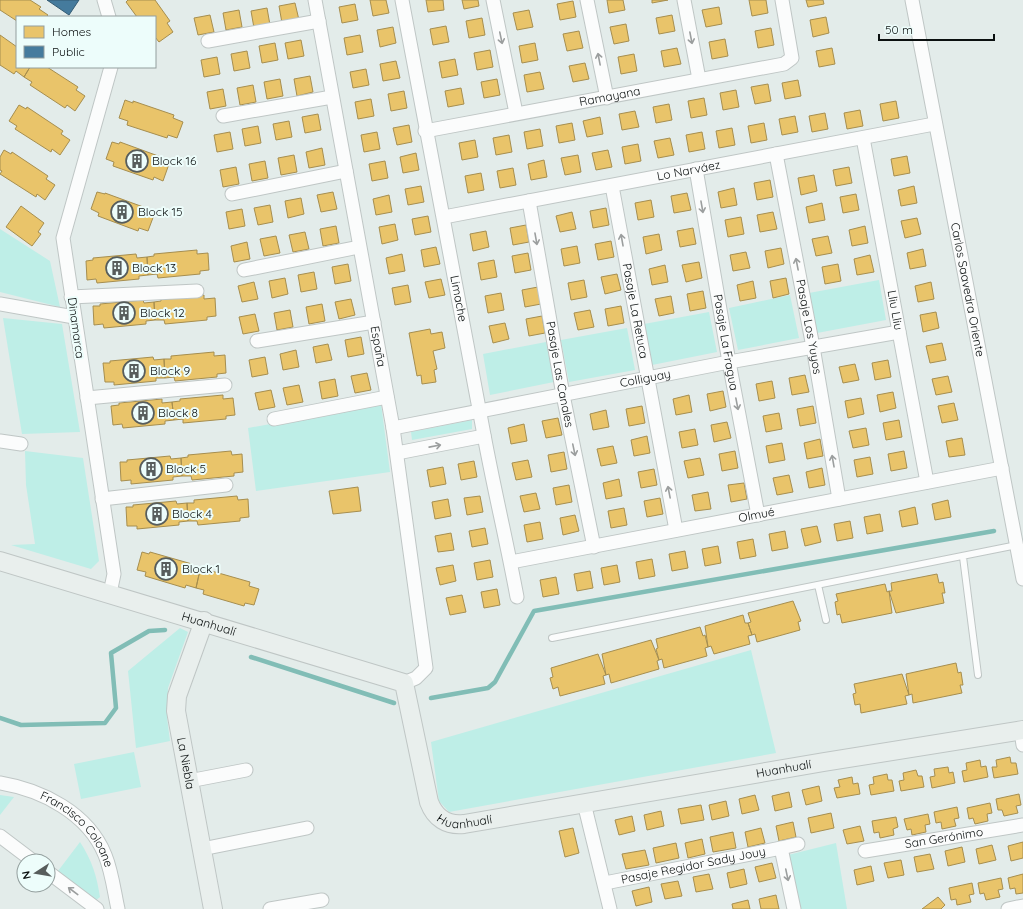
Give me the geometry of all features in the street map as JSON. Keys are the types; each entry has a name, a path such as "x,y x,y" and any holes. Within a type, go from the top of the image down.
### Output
{"street":[{"path":"104,0 109,16"},
{"name":"España","path":"315,0 393,428 426,668 416,678 404,683"},
{"name":"Limache","path":"402,0 425,131 444,217 484,436 517,597"},
{"path":"493,0 516,113"},
{"path":"587,0 607,98"},
{"path":"684,0 699,79"},
{"name":"Ramayana","path":"425,131 784,64 792,58 782,0"},
{"name":"Carlos Saavedra Oriente","path":"912,0 934,124 1023,579"},
{"path":"208,41 319,21"},
{"name":"Dinamarca","path":"110,593 114,574 63,238 111,68"},
{"path":"222,116 332,97"},
{"name":"Lo Narváez","path":"444,217 934,124"},
{"name":"Lliu Lliu","path":"863,138 927,482"},
{"name":"Pasaje Los Yuyos","path":"776,154 813,347 839,499"},
{"name":"Pasaje La Fragua","path":"696,169 729,362 758,515"},
{"path":"232,194 346,172"},
{"name":"Pasaje La Retuca","path":"612,186 676,530"},
{"name":"Pasaje Las Canales","path":"529,201 563,396 594,547"},
{"path":"244,270 359,247"},
{"path":"71,297 197,291"},
{"path":"0,304 74,317"},
{"path":"257,341 374,322"},
{"name":"Colliguay","path":"393,428 480,410 563,396 729,362 899,332"},
{"path":"87,398 225,385"},
{"path":"274,419 387,397"},
{"path":"397,453 484,436"},
{"path":"0,441 21,444"},
{"name":"Olmué","path":"511,562 1002,468"},
{"path":"102,499 226,485"},
{"name":"Huanhualí","path":"0,561 204,621 404,683 431,808 441,819 454,824 464,824 584,802 824,762 1022,736"},
{"name":"La Niebla","path":"204,621 177,696 176,711 213,909"},
{"path":"189,781 246,770"},
{"name":"Francisco Coloane","path":"0,783 27,788 52,799 76,817 92,834 105,854 118,909"},
{"path":"584,802 605,883 610,909"},
{"name":"San Gerónimo","path":"865,851 1023,825"},
{"path":"202,849 307,828"},
{"path":"0,836 22,853"},
{"name":"Pasaje Regidor Sady Jouy","path":"605,883 798,844"},
{"name":"Pasaje Regidor Sady Jouy","path":"781,848 794,909"},
{"path":"56,878 97,909"},
{"path":"270,909 322,900"},
{"path":"1008,909 1023,906"}],"lane":[{"path":"552,638 1017,545"},
{"path":"963,557 978,675"},
{"path":"818,585 826,620"}],"shaded area":[{"path":"0,229 50,261 60,307 0,292"},
{"path":"879,280 886,320 817,333 809,293"},
{"path":"790,295 799,338 738,350 729,308"},
{"path":"709,312 717,352 652,365 644,324"},
{"path":"3,318 62,324 80,432 22,434"},
{"path":"627,328 635,370 569,382 561,340"},
{"path":"546,342 554,382 490,395 483,354"},
{"path":"381,404 390,472 256,491 248,428"},
{"path":"472,420 472,429 412,440 411,432"},
{"path":"25,451 83,458 99,561 91,569 11,545 35,544 26,485"},
{"path":"180,628 188,632 168,688 167,718 170,741 136,748 128,671"},
{"path":"751,650 776,753 449,812 439,801 431,742"},
{"path":"134,752 141,787 81,799 74,764"},
{"path":"0,795 14,797 0,815"},
{"path":"80,842 91,862 97,882 100,897 95,901 58,871"},
{"path":"836,843 847,909 799,909 788,855"}],"building: Homes":[{"path":"0,0 30,0 41,7 39,9 48,15 16,16 16,20 0,10"},
{"path":"128,0 155,0 170,21 167,23 173,32 159,42 156,38 156,16 136,16 126,2"},
{"path":"370,0 386,0 389,13 373,16"},
{"path":"426,0 443,0 444,10 428,12"},
{"path":"462,0 478,0 479,6 464,9"},
{"path":"607,0 623,0 625,10 609,13"},
{"path":"652,0 668,0 652,3"},
{"path":"749,0 766,0 768,13 752,16"},
{"path":"806,0 823,0 824,4 808,7"},
{"path":"573,1 576,17 560,20 557,4"},
{"path":"295,3 299,20 282,23 279,6"},
{"path":"355,4 358,20 342,23 339,7"},
{"path":"719,7 722,24 706,27 702,10"},
{"path":"267,8 270,25 254,28 251,11"},
{"path":"239,10 242,27 226,30 223,13"},
{"path":"529,10 533,27 517,30 513,13"},
{"path":"210,15 214,32 198,35 194,18"},
{"path":"672,15 675,31 659,34 656,18"},
{"path":"826,17 829,33 813,37 810,20"},
{"path":"482,18 485,35 469,38 466,21"},
{"path":"626,24 629,41 614,44 610,27"},
{"path":"446,26 449,42 433,45 430,29"},
{"path":"393,27 396,43 380,47 377,30"},
{"path":"771,28 774,45 758,48 755,31"},
{"path":"579,31 583,48 567,51 563,34"},
{"path":"0,35 16,46 16,68 29,68 24,77 16,71 14,74 0,65"},
{"path":"360,35 363,52 347,55 344,38"},
{"path":"725,39 728,56 712,59 709,42"},
{"path":"301,40 304,56 288,59 285,43"},
{"path":"275,43 278,60 262,63 259,46"},
{"path":"535,43 538,60 522,63 519,46"},
{"path":"677,48 681,64 664,67 661,51"},
{"path":"832,48 835,64 819,67 816,51"},
{"path":"490,50 493,67 477,70 474,53"},
{"path":"247,51 250,68 234,71 231,54"},
{"path":"634,54 637,71 621,74 618,57"},
{"path":"217,57 220,74 204,77 201,60"},
{"path":"455,59 458,75 442,78 439,62"},
{"path":"396,61 400,78 383,81 380,64"},
{"path":"585,63 589,79 573,82 569,66"},
{"path":"29,68 49,68 78,87 76,90 85,96 75,111 67,105 65,108 30,85 32,82 24,77"},
{"path":"366,69 369,85 353,88 350,72"},
{"path":"540,72 544,89 527,92 524,75"},
{"path":"310,76 313,92 297,96 294,79"},
{"path":"280,79 283,96 267,99 264,82"},
{"path":"497,79 500,95 484,98 481,82"},
{"path":"798,80 801,96 785,99 782,83"},
{"path":"768,84 771,101 755,104 751,87"},
{"path":"253,85 256,102 240,105 237,88"},
{"path":"461,88 464,104 448,107 445,91"},
{"path":"223,89 226,106 210,109 207,92"},
{"path":"736,90 739,107 723,110 720,93"},
{"path":"404,91 407,108 391,111 388,94"},
{"path":"704,98 707,115 691,118 688,101"},
{"path":"371,99 374,116 358,119 355,102"},
{"path":"125,100 133,103 133,101 174,115 173,118 183,122 177,138 168,135 167,138 127,125 128,121 119,118"},
{"path":"896,101 899,118 883,121 880,104"},
{"path":"669,104 672,120 656,123 653,107"},
{"path":"19,105 26,109 27,107 63,131 61,134 70,140 60,155 52,149 51,152 15,129 17,126 9,121"},
{"path":"860,110 863,126 847,129 844,113"},
{"path":"635,111 639,127 622,130 619,114"},
{"path":"825,113 828,129 812,132 809,116"},
{"path":"318,114 321,130 305,133 302,117"},
{"path":"795,116 798,132 782,135 779,119"},
{"path":"600,117 603,134 587,137 583,121"},
{"path":"289,121 292,137 276,140 273,124"},
{"path":"572,123 575,140 559,143 556,126"},
{"path":"764,123 767,140 751,143 748,126"},
{"path":"409,125 412,142 397,145 393,128"},
{"path":"258,126 261,143 245,146 242,129"},
{"path":"732,128 735,145 719,148 716,131"},
{"path":"540,129 543,146 527,149 524,132"},
{"path":"230,132 233,149 217,152 214,135"},
{"path":"377,132 380,149 364,152 361,135"},
{"path":"702,132 705,149 689,152 686,135"},
{"path":"509,135 512,152 496,155 493,138"},
{"path":"670,138 674,155 658,158 654,141"},
{"path":"475,140 478,157 462,160 459,143"},
{"name":"Block 16","path":"112,142 119,144 120,142 161,157 159,161 169,164 163,181 154,177 153,180 113,166 114,162 106,159"},
{"path":"638,144 641,161 625,164 622,147"},
{"path":"322,148 325,165 309,168 306,152"},
{"path":"4,150 11,154 12,152 48,176 46,179 55,185 45,200 37,194 36,197 0,174 2,171 0,170 0,157"},
{"path":"608,150 612,167 596,170 592,153"},
{"path":"416,153 419,170 403,173 400,157"},
{"path":"294,155 297,172 281,175 278,158"},
{"path":"578,155 581,172 565,175 561,158"},
{"path":"907,156 910,173 894,176 891,159"},
{"path":"544,160 547,177 531,180 528,164"},
{"path":"265,161 268,178 252,181 249,164"},
{"path":"385,161 388,178 372,181 369,164"},
{"path":"236,167 239,184 223,187 220,170"},
{"path":"849,167 852,183 836,186 833,170"},
{"path":"513,168 516,185 500,188 497,171"},
{"path":"481,173 484,190 468,193 465,176"},
{"path":"814,175 817,191 801,195 798,178"},
{"path":"770,180 773,197 757,200 754,183"},
{"path":"421,186 424,202 408,205 405,189"},
{"path":"914,186 917,203 901,206 898,190"},
{"path":"734,188 737,205 721,208 718,192"},
{"name":"Block 15","path":"97,192 105,193 146,208 144,211 154,215 148,231 139,228 138,231 98,216 99,213 91,209"},
{"path":"333,192 337,209 321,212 317,195"},
{"path":"687,193 691,210 674,213 671,196"},
{"path":"856,194 859,210 843,213 840,197"},
{"path":"389,195 392,212 376,215 373,199"},
{"path":"301,198 304,214 288,218 285,201"},
{"path":"651,200 654,217 638,220 635,203"},
{"path":"822,203 825,220 809,223 806,207"},
{"path":"270,205 273,222 258,225 254,208"},
{"path":"21,206 44,223 38,232 41,234 32,246 6,227"},
{"path":"606,208 609,225 593,228 590,211"},
{"path":"242,209 245,226 229,229 226,212"},
{"path":"572,212 576,229 560,232 556,216"},
{"path":"773,212 777,229 760,232 757,215"},
{"path":"428,216 431,232 415,235 412,219"},
{"path":"741,217 744,234 728,237 725,220"},
{"path":"917,218 921,234 905,238 901,221"},
{"path":"395,224 398,240 382,244 379,227"},
{"path":"526,225 529,242 513,245 510,228"},
{"path":"336,226 339,243 323,246 320,229"},
{"path":"865,226 868,243 852,246 849,230"},
{"path":"693,228 696,244 680,247 677,231"},
{"path":"486,231 489,247 473,251 470,234"},
{"path":"305,232 309,249 293,252 289,235"},
{"path":"659,234 662,250 646,254 643,237"},
{"path":"276,236 280,253 264,256 260,239"},
{"path":"828,236 832,253 816,256 812,239"},
{"path":"611,241 614,257 598,260 595,244"},
{"path":"247,242 250,259 234,262 231,246"},
{"path":"577,246 580,263 564,266 561,249"},
{"path":"436,247 440,264 424,267 421,250"},
{"path":"781,248 784,264 768,268 765,251"},
{"path":"923,249 926,266 910,269 907,253"},
{"path":"197,250 197,254 208,253 209,270 200,271 200,274 158,278 157,274 148,275 147,257 154,256 154,254"},
{"path":"746,252 750,268 733,271 730,255"},
{"path":"528,253 531,270 515,273 512,256"},
{"name":"Block 13","path":"136,254 137,258 147,257 148,275 139,276 139,279 97,283 96,279 87,280 86,261 93,260 93,258"},
{"path":"402,254 405,271 389,274 386,258"},
{"path":"870,255 874,272 857,275 854,259"},
{"path":"494,260 497,277 481,280 478,263"},
{"path":"699,262 702,278 686,282 682,265"},
{"path":"348,264 351,281 335,284 332,267"},
{"path":"838,264 841,281 825,284 822,267"},
{"path":"665,265 668,282 652,285 649,269"},
{"path":"314,272 317,289 301,292 298,275"},
{"path":"617,274 621,290 605,294 601,277"},
{"path":"285,278 288,294 272,298 269,281"},
{"path":"786,278 789,294 773,298 770,281"},
{"path":"441,279 445,295 429,298 425,282"},
{"path":"584,280 587,297 571,300 568,283"},
{"path":"753,281 756,298 740,301 737,285"},
{"path":"254,282 258,299 242,302 238,286"},
{"path":"931,282 934,299 918,302 915,286"},
{"path":"408,285 411,302 395,305 392,288"},
{"path":"538,287 541,304 525,307 522,290"},
{"path":"703,291 706,308 690,311 687,294"},
{"path":"501,293 504,310 488,313 485,296"},
{"path":"204,295 204,299 215,298 216,316 207,317 207,320 165,324 164,320 155,320 154,302 161,301 161,299"},
{"path":"671,296 674,313 659,316 655,299"},
{"path":"351,299 355,315 339,319 335,302"},
{"name":"Block 12","path":"143,300 144,303 154,302 155,320 146,321 146,324 104,328 103,324 94,325 93,306"},
{"path":"322,304 325,321 309,324 306,307"},
{"path":"621,306 624,323 608,326 605,309"},
{"path":"290,310 293,327 277,330 274,313"},
{"path":"590,310 594,327 578,330 574,313"},
{"path":"936,312 939,328 923,332 920,315"},
{"path":"255,314 259,331 243,334 239,317"},
{"path":"542,316 545,333 529,336 526,319"},
{"path":"505,323 509,339 493,343 489,326"},
{"path":"430,329 431,334 442,332 445,348 433,351 437,369 434,370 436,382 422,384 421,375 417,376 409,333"},
{"path":"361,337 364,354 348,357 345,340"},
{"path":"942,343 946,360 930,363 926,346"},
{"path":"328,344 332,360 316,363 313,347"},
{"path":"296,350 299,367 283,370 280,354"},
{"path":"214,352 214,356 225,355 226,373 217,374 217,377 175,381 174,377 165,378 164,359 171,359 171,356"},
{"name":"Block 9","path":"153,357 154,360 164,359 165,378 156,378 156,381 114,385 114,382 105,382 103,363"},
{"path":"265,357 268,374 252,377 249,360"},
{"path":"888,360 891,377 875,380 872,363"},
{"path":"855,364 859,380 843,383 839,367"},
{"path":"367,373 371,390 355,393 351,376"},
{"path":"805,375 809,392 792,395 789,378"},
{"path":"948,376 952,392 936,395 932,379"},
{"path":"335,379 338,396 322,399 319,382"},
{"path":"772,381 775,398 759,401 756,384"},
{"path":"299,385 303,402 287,405 283,388"},
{"path":"271,390 275,407 259,410 255,393"},
{"path":"723,391 726,407 710,411 707,394"},
{"path":"893,392 896,408 880,412 877,395"},
{"path":"223,395 223,399 233,398 235,415 226,416 226,419 183,423 183,419 174,420 172,402 180,401 180,399"},
{"path":"689,395 692,412 676,415 673,399"},
{"path":"861,398 864,414 848,418 845,401"},
{"name":"Block 8","path":"162,399 162,403 172,402 174,420 165,421 165,424 123,428 122,424 113,425 111,406 119,405 119,403"},
{"path":"954,403 958,420 942,423 938,406"},
{"path":"642,406 645,423 629,426 626,409"},
{"path":"813,406 816,423 800,426 797,409"},
{"path":"606,410 609,427 593,430 590,414"},
{"path":"779,413 782,429 766,432 763,416"},
{"path":"558,418 562,435 546,438 542,421"},
{"path":"899,420 902,437 886,440 883,423"},
{"path":"727,422 731,438 714,442 711,425"},
{"path":"524,424 527,441 511,444 508,428"},
{"path":"866,428 869,445 853,448 849,431"},
{"path":"695,429 698,445 682,448 679,432"},
{"path":"647,436 650,453 634,456 631,440"},
{"path":"962,438 965,455 949,457 946,441"},
{"path":"820,439 823,456 807,459 804,443"},
{"path":"782,443 785,460 769,463 766,446"},
{"path":"613,446 617,463 601,466 597,449"},
{"path":"231,451 232,455 242,454 243,472 234,473 234,476 192,480 191,476 182,476 181,458 188,457 188,455"},
{"path":"735,451 738,468 722,471 719,454"},
{"path":"904,451 907,468 891,471 888,454"},
{"path":"564,452 567,469 551,472 548,455"},
{"name":"Block 5","path":"170,456 171,459 181,458 182,476 173,477 173,480 131,484 131,480 121,481 120,462"},
{"path":"870,457 873,474 857,477 854,460"},
{"path":"700,458 704,475 688,478 684,461"},
{"path":"528,460 532,477 516,480 512,463"},
{"path":"474,461 477,477 461,480 458,464"},
{"path":"443,467 446,484 430,487 427,470"},
{"path":"822,468 825,485 809,488 806,472"},
{"path":"654,469 657,485 641,488 638,472"},
{"path":"789,475 793,492 777,495 773,478"},
{"path":"619,479 622,496 606,499 603,483"},
{"path":"744,483 747,499 731,502 728,485"},
{"path":"569,485 572,502 556,505 553,488"},
{"path":"358,487 361,511 333,514 329,491"},
{"path":"708,492 711,509 695,511 692,495"},
{"path":"536,493 540,509 524,512 520,496"},
{"path":"237,496 238,500 248,499 249,517 240,518 240,521 198,525 197,521 188,521 187,503 194,503 194,500"},
{"path":"480,496 483,512 467,515 464,498"},
{"path":"660,498 663,514 647,517 644,501"},
{"path":"448,499 451,516 435,519 432,502"},
{"path":"948,500 951,517 935,520 932,504"},
{"name":"Block 4","path":"176,501 177,504 187,503 188,521 179,522 179,525 137,529 137,526 127,526 126,507"},
{"path":"915,507 918,524 902,527 899,511"},
{"path":"624,508 627,525 611,528 608,511"},
{"path":"880,514 883,531 867,534 864,517"},
{"path":"575,515 579,531 563,535 560,518"},
{"path":"850,521 853,538 837,541 834,524"},
{"path":"540,522 543,539 527,542 524,525"},
{"path":"817,526 821,542 805,546 801,529"},
{"path":"485,528 488,544 472,547 469,531"},
{"path":"785,531 788,548 772,551 769,534"},
{"path":"451,533 454,550 438,552 435,536"},
{"path":"753,539 756,556 740,559 737,542"},
{"path":"718,546 721,563 705,566 702,549"},
{"path":"685,551 688,568 672,571 669,554"},
{"name":"Block 1","path":"142,552 149,554 150,552 192,564 191,567 200,570 196,588 186,585 185,588 145,576 146,572 137,570"},
{"path":"652,559 655,576 639,579 636,562"},
{"path":"490,560 493,577 477,580 474,563"},
{"path":"453,565 456,581 440,585 436,568"},
{"path":"617,565 620,582 604,585 601,568"},
{"path":"200,570 208,572 208,570 250,582 249,586 259,589 254,605 245,603 244,606 203,594 204,590 196,588"},
{"path":"590,571 593,588 577,591 574,574"},
{"path":"937,574 939,583 943,582 945,593 942,593 944,603 896,613 889,591 892,591 891,583"},
{"path":"556,577 559,594 543,597 540,580"},
{"path":"885,584 887,592 889,591 892,613 842,623 840,614 837,615 835,602 838,601 836,594"},
{"path":"497,589 500,605 484,608 481,592"},
{"path":"462,595 466,612 450,615 446,598"},
{"path":"793,601 801,621 798,622 800,630 757,642 755,634 752,635 748,623 751,622 748,613"},
{"path":"743,615 745,623 748,623 752,635 748,636 750,644 714,654 711,646 708,647 705,626"},
{"path":"700,627 703,636 705,635 708,647 705,648 707,656 664,668 662,659 659,660 656,649 658,648 656,639"},
{"path":"651,640 659,660 657,661 659,669 611,683 609,674 606,675 602,654"},
{"path":"598,654 606,675 603,676 605,684 560,696 558,687 553,689 550,678 553,677 551,668"},
{"path":"956,663 958,673 961,672 963,685 960,685 962,693 913,703 912,694 909,695 906,674"},
{"path":"902,674 909,695 905,696 907,704 861,713 860,704 855,705 853,694 856,693 854,684"},
{"path":"1010,757 1011,763 1016,763 1018,774 994,778 992,767 997,767 996,760"},
{"path":"980,760 981,767 986,766 988,777 964,782 962,771 967,770 966,763"},
{"path":"948,767 949,773 953,772 955,783 932,788 930,777 935,776 934,769"},
{"path":"916,770 918,776 922,776 924,787 901,791 899,781 904,780 903,773"},
{"path":"887,774 888,780 892,780 894,791 871,795 869,785 874,784 873,777"},
{"path":"852,777 853,784 858,783 860,794 837,798 834,788 840,787 838,780"},
{"path":"819,786 822,801 806,805 802,790"},
{"path":"789,792 792,807 775,811 772,796"},
{"path":"1019,794 1021,805 1016,806 1018,813 1004,816 1002,810 998,810 996,799"},
{"path":"755,795 759,810 742,814 739,799"},
{"path":"726,801 729,816 712,820 709,805"},
{"path":"990,803 992,813 987,814 988,821 975,824 973,818 969,819 967,808"},
{"path":"701,805 704,820 681,824 678,809"},
{"path":"957,807 959,818 954,819 956,826 942,829 941,822 936,823 934,812"},
{"path":"661,811 664,826 647,830 644,815"},
{"path":"831,813 834,828 811,833 808,818"},
{"path":"928,814 930,824 925,825 926,832 912,835 911,829 907,830 904,819"},
{"path":"632,816 635,831 619,835 615,820"},
{"path":"896,817 898,827 893,829 894,835 880,838 879,832 874,833 872,821"},
{"path":"793,822 796,837 779,841 776,826"},
{"path":"860,826 864,841 847,844 843,830"},
{"path":"573,828 579,853 565,857 559,831"},
{"path":"761,828 765,843 748,847 745,832"},
{"path":"733,832 736,848 713,852 710,837"},
{"path":"702,839 705,854 688,858 685,843"},
{"path":"1023,842 1023,858 1011,861 1008,846"},
{"path":"676,843 679,858 656,863 653,848"},
{"path":"992,845 996,860 979,864 976,849"},
{"path":"962,847 965,862 948,866 945,851"},
{"path":"645,850 649,865 626,869 622,854"},
{"path":"930,854 934,869 917,872 914,857"},
{"path":"901,860 904,875 888,878 884,863"},
{"path":"772,863 776,878 759,882 755,867"},
{"path":"871,866 874,881 857,885 854,870"},
{"path":"744,869 747,884 730,888 727,873"},
{"path":"709,874 713,889 696,892 693,877"},
{"path":"1023,874 1023,893 1016,894 1015,888 1010,889 1008,878"},
{"path":"1001,878 1003,889 998,890 1000,897 986,900 984,893 980,894 978,883"},
{"path":"678,881 682,896 665,899 661,884"},
{"path":"972,883 974,894 969,895 971,902 957,905 956,899 951,900 949,888"},
{"path":"649,887 652,902 636,906 632,891"},
{"path":"776,895 779,909 761,909 759,899"},
{"path":"938,897 945,905 941,909 922,909"},
{"path":"748,900 750,909 733,909 732,904"}],"building: Public":[{"path":"47,0 79,0 69,15"}],"waterway":[{"path":"431,698 488,688 495,682 534,611 994,531"},
{"path":"0,718 21,725 105,723 116,708 111,653 149,631 165,630"},
{"path":"251,657 394,703"}],"place":[{"name":"Block 16","path":"137,161"},
{"name":"Block 15","path":"122,212"},
{"name":"Block 13","path":"117,268"},
{"name":"Block 12","path":"124,313"},
{"name":"Block 9","path":"134,371"},
{"name":"Block 8","path":"143,413"},
{"name":"Block 5","path":"151,469"},
{"name":"Block 4","path":"157,514"},
{"name":"Block 1","path":"166,569"}]}
